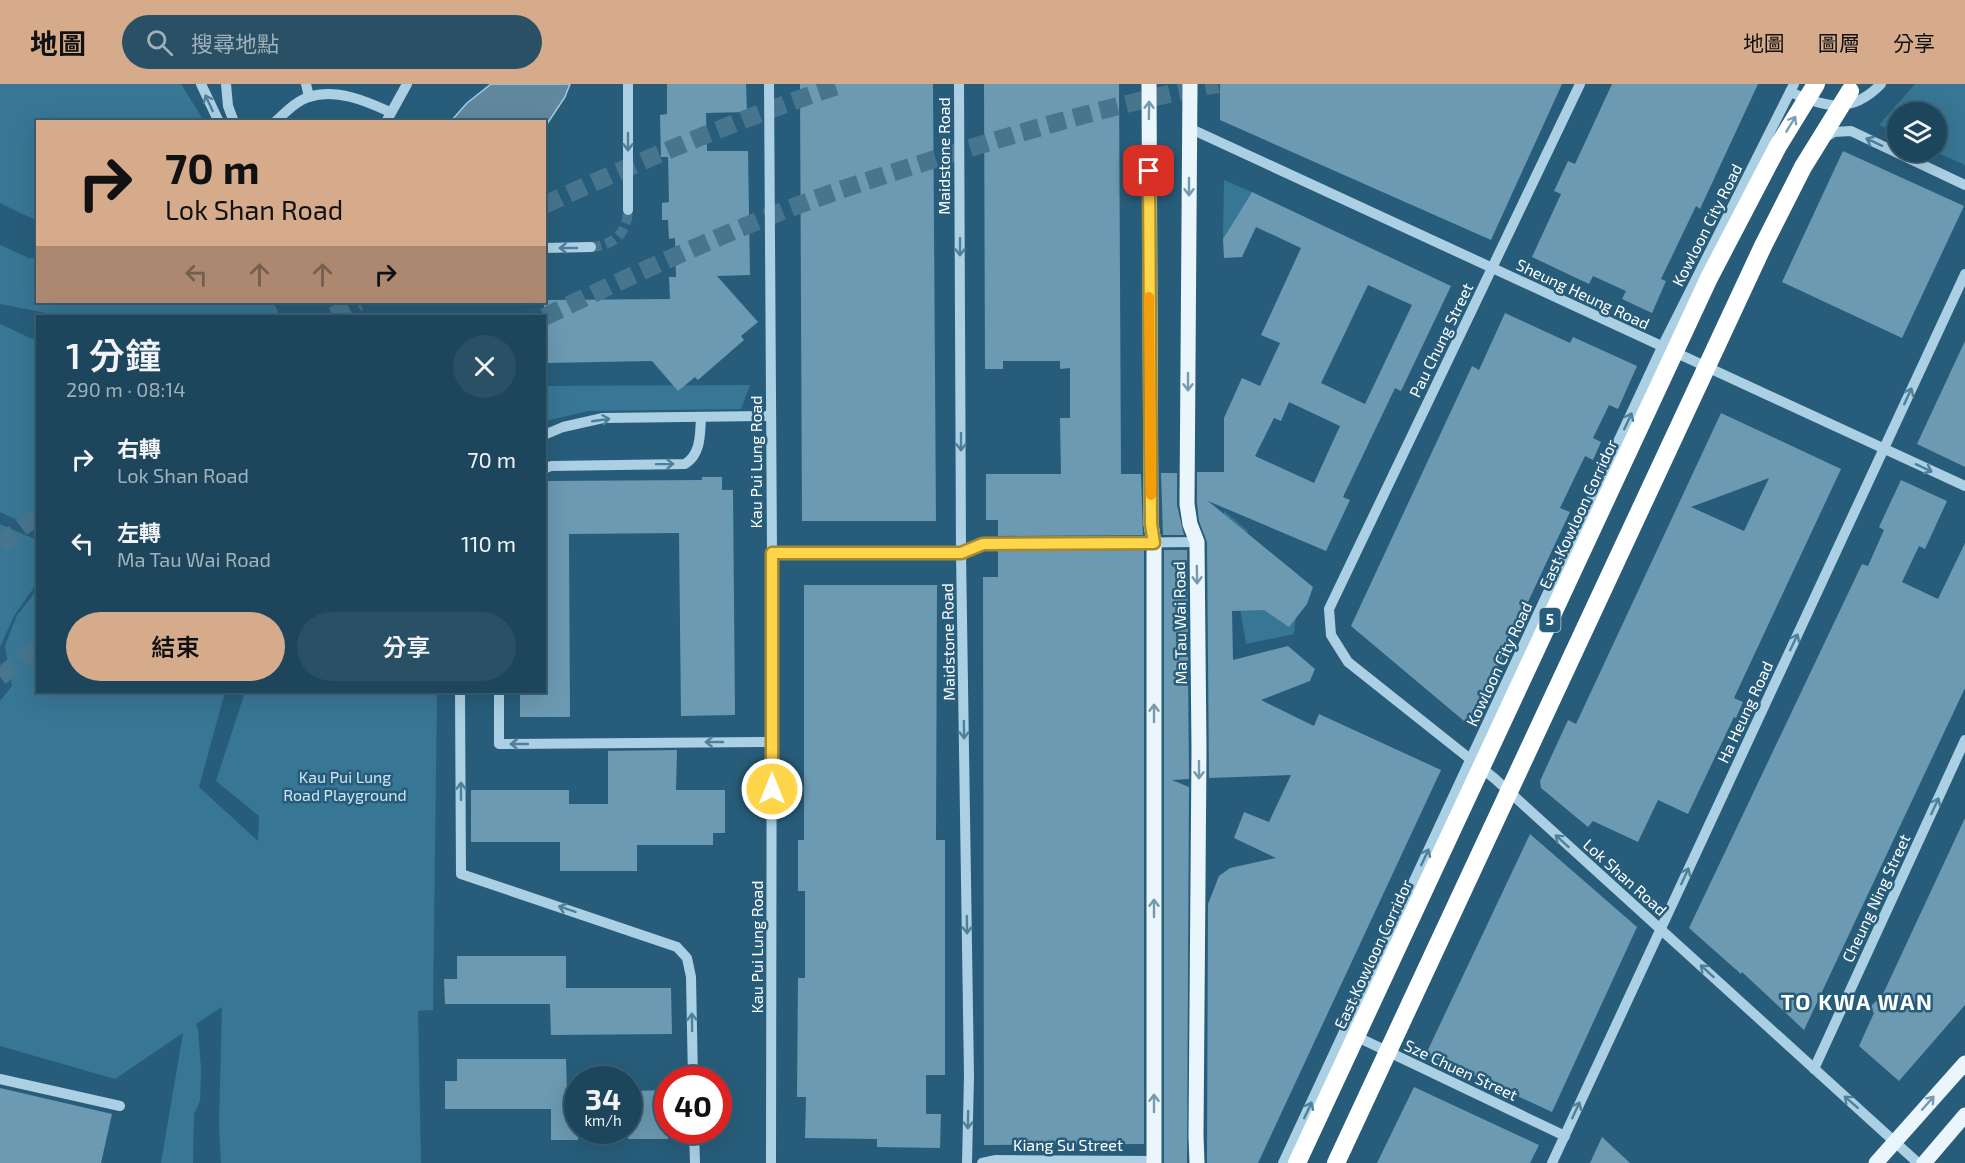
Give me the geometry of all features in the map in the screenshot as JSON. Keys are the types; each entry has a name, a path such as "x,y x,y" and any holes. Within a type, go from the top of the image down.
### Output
{"highway":[{"name":"East Kowloon Corridor","path":"1298,1163 1709,278 1778,146 1816,84"},
{"name":"5","path":"1336,1163 1763,246 1803,167 1850,91"}],"main road":[{"name":"Ma Tau Wai Road","path":"1149,84 1151,512 1154,543 1154,1162"},
{"name":"Ma Tau Wai Road","path":"1190,84 1187,504 1190,524 1197,542 1199,742 1197,1163"},
{"path":"1876,1163 1965,1063"},
{"path":"1924,1163 1965,1115"}],"street":[{"path":"201,84 218,120"},
{"path":"226,84 228,106 233,120"},
{"path":"306,84 309,97"},
{"path":"278,120 309,97 327,95 350,97 368,102 388,117 407,84"},
{"path":"628,84 628,210"},
{"name":"Kau Pui Lung Road","path":"769,84 772,553 771,1163"},
{"name":"Maidstone Road","path":"959,84 961,553 969,1076 967,1163"},
{"name":"Pau Chung Street","path":"1329,609 1580,84"},
{"path":"1792,88 1822,105 1844,106 1864,99 1881,84"},
{"name":"Kowloon City Road","path":"1283,1163 1662,347 1792,88"},
{"name":"Sheung Heung Road","path":"1189,128 1965,486"},
{"path":"1345,1163 1818,146 1834,132 1851,131 1965,185"},
{"path":"546,248 591,248"},
{"name":"Ha Heung Road","path":"1552,1163 1965,274"},
{"path":"546,434 562,427 603,418 771,416"},
{"path":"546,468 551,466 685,464 692,460 699,445 701,417"},
{"path":"772,553 961,553 983,544 1197,542"},
{"name":"Lok Shan Road","path":"1329,609 1331,635 1348,662 1515,798 1918,1163"},
{"path":"460,693 461,874 677,947 687,958 691,977 693,1066"},
{"path":"499,693 499,744 772,742"},
{"name":"Cheung Ning Street","path":"1814,1069 1965,740"},
{"name":"Sze Chuen Street","path":"1345,1031 1565,1136"},
{"path":"0,1079 120,1106"},
{"path":"694,1144 695,1163"},
{"name":"Kiang Su Street","path":"982,1163 996,1160 1154,1162"}],"green space":[{"path":"0,84 181,84 203,120 36,120 36,221 0,203"},
{"path":"1915,84 1965,84 1965,165 1947,157 1947,102 1899,102"},
{"path":"1887,116 1887,129 1879,125"},
{"path":"1224,180 1252,192 1223,239"},
{"path":"0,245 29,258 36,258 36,303 274,303 280,315 57,315 0,304"},
{"path":"0,324 36,341 36,529 0,512"},
{"path":"750,385 741,409 589,411 546,421 546,386"},
{"path":"1224,511 1248,531 1229,555 1296,613 1294,634 1246,644 1238,596 1224,547"},
{"path":"0,524 36,540 36,584 14,616 0,647"},
{"name":"Kau Pui Lung Road Playground","path":"36,591 36,693 225,693 199,787 258,841 259,816 216,781 245,693 437,693 433,1010 418,1011 421,1163 221,1163 219,1125 222,1007 196,1024 201,1069 200,1101 194,1114 193,1163 161,1163 183,1033 115,1079 0,1046 0,701 12,686 5,646 17,615"}],"shaded area":[{"path":"491,84 570,84 565,97 546,126 546,120 452,120 467,103"}],"building":[{"path":"667,84 746,84 747,112 706,113 707,151 748,151 750,275 717,276 758,322 741,336 744,340 698,380 695,377 678,391 652,361 546,363 546,315 544,315 546,300 670,299 669,277 676,277 675,238 669,239 668,220 662,220 662,203 669,202 668,157 661,157 660,115 667,114"},
{"path":"800,84 933,84 936,521 802,521"},
{"path":"984,84 1119,84 1121,474 1141,474 1143,535 998,536 998,520 986,520 986,474 1061,474 1060,418 1070,418 1070,368 1060,369 1060,361 1003,361 1003,369 985,369"},
{"path":"1220,84 1562,84 1491,240 1220,120"},
{"path":"1612,84 1758,84 1700,209 1696,206 1661,279 1666,281 1652,313 1622,299 1626,291 1593,276 1589,284 1532,257 1561,194 1554,191 1568,161 1575,164"},
{"path":"1843,151 1964,206 1902,338 1782,282"},
{"path":"1252,192 1451,286 1401,391 1395,388 1343,497 1350,500 1326,551 1208,501 1313,587 1307,604 1289,627 1264,610 1232,611 1233,660 1288,646 1315,669 1310,681 1261,700 1314,726 1319,714 1441,770 1258,1163 1207,1163 1208,904 1219,876 1230,868 1276,858 1234,838 1244,812 1269,822 1291,775 1209,778 1207,542 1199,521 1197,472 1224,472 1224,418 1242,378 1260,386 1280,343 1261,335 1301,248 1256,227 1242,257 1224,258 1223,239","holes":["1368,285 1412,305 1365,404 1321,383","1289,402 1340,426 1314,483 1255,456 1274,418 1281,421"]},
{"path":"1505,313 1570,343 1573,337 1637,366 1618,409 1609,405 1593,438 1601,442 1593,460 1585,456 1560,508 1570,512 1470,726 1351,626 1472,366 1479,370"},
{"path":"1965,341 1965,467 1917,444"},
{"path":"1721,413 1841,469 1734,698 1743,702 1688,814 1658,800 1638,842 1593,821 1588,827 1541,788 1540,781 1568,720 1576,724","holes":["1769,478 1744,531 1691,507"]},
{"path":"1161,473 1177,473 1177,505 1184,535 1163,535"},
{"path":"702,477 722,477 722,490 733,490 735,715 681,716 679,533 569,534 570,717 520,717 520,693 546,693 546,481 702,480"},
{"path":"1901,480 1947,501 1925,549 1919,546 1902,582 1938,599 1965,543 1965,688 1804,1030 1742,972 1741,974 1689,928 1862,564 1868,566 1884,530 1879,527"},
{"path":"1144,550 1144,1144 984,1145 983,577 998,577 998,551"},
{"path":"1164,550 1187,550 1189,779 1172,780 1189,787 1187,1163 1164,1163"},
{"path":"804,585 937,585 936,840 945,840 945,1075 926,1075 926,1114 941,1114 940,1148 877,1147 877,1139 805,1138 806,1097 797,1097 798,978 805,978 805,891 798,891 798,840 804,840"},
{"path":"677,750 676,790 725,790 725,833 713,833 713,845 637,845 637,871 560,871 560,842 471,842 471,790 569,790 569,804 608,804 608,751"},
{"path":"1965,818 1965,1005 1899,1081 1859,1046 1874,1013 1869,1008 1883,994"},
{"path":"1530,834 1637,927 1552,1112 1426,1054"},
{"path":"457,956 566,956 566,988 671,988 672,1034 551,1035 550,1004 445,1004 444,979 457,979"},
{"path":"457,1059 566,1059 566,1066 564,1066 564,1140 551,1140 551,1109 445,1109 445,1081 457,1081"},
{"path":"1414,1087 1539,1145 1530,1163 1377,1163"},
{"path":"0,1088 112,1114 101,1163 0,1163"},
{"path":"654,1090 654,1139 642,1139 642,1091"},
{"path":"1602,1137 1630,1163 1590,1163"}],"tunnel":[{"path":"546,204 692,140 843,84"},
{"path":"546,316 624,279 760,220 897,171 1069,119 1158,96 1218,84"},
{"path":"591,247 606,244 618,237 625,226 628,210"},
{"path":"335,315 357,303"},
{"path":"0,544 36,517"},
{"path":"0,677 36,648"}],"slow traffic":[{"path":"1149,297 1151,495"}],"district":[{"name":"TO KWA WAN","path":"1857,1002"}],"route":[{"path":"772,789 772,553 961,553 983,544 1154,543 1151,524 1149,171"}]}
